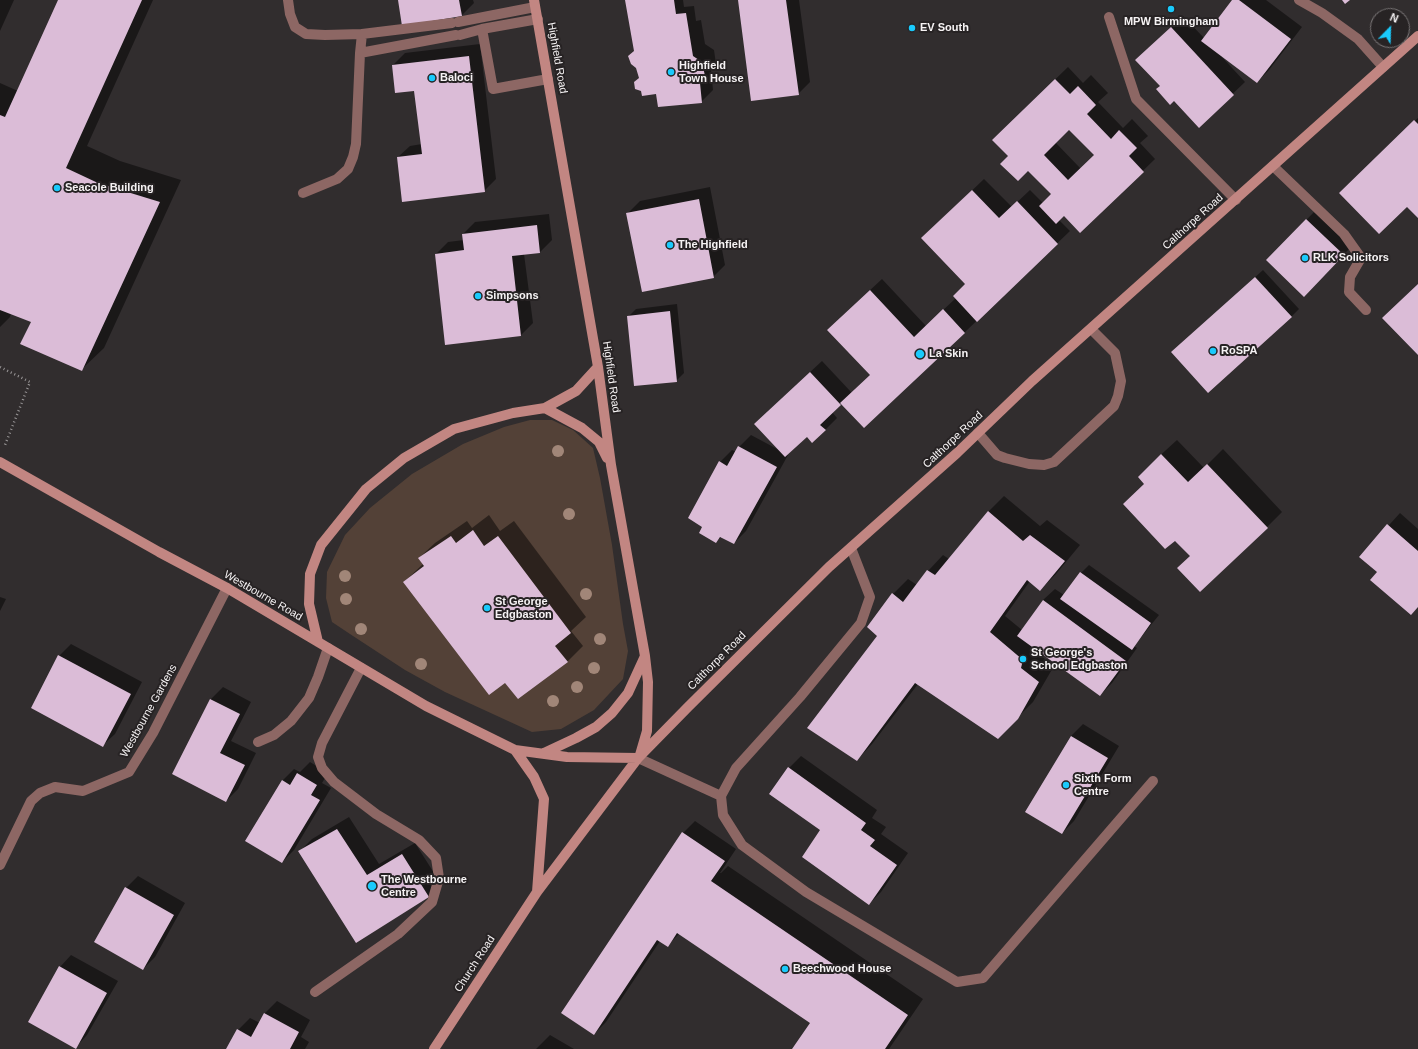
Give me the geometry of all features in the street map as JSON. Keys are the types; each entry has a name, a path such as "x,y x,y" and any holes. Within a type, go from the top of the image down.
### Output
{"main road":[{"name":"Highfield Road","path":"535,3 598,367 611,465 645,656 648,695 647,731 638,758"},
{"name":"Calthorpe Road","path":"537,892 638,758 829,567 978,433 1032,381 1418,36"},
{"path":"318,642 309,604 310,574 321,545 366,489 404,458 454,429 513,413 545,408 576,391 598,367"},
{"path":"545,408 582,428 599,442 611,465"},
{"name":"Westbourne Road","path":"0,462 159,552 227,588 426,706 515,750"},
{"path":"543,753 596,727 612,713 628,693 645,656"},
{"path":"515,750 567,757 638,758"},
{"path":"515,750 534,777 544,799 537,892"},
{"name":"Church Road","path":"434,1049 537,892"}],"street":[{"path":"288,0 290,14 295,27 306,34 325,35 362,34 455,22 535,3"},
{"path":"1299,0 1322,13 1358,40 1383,67"},
{"path":"1109,17 1136,99 1236,200"},
{"path":"360,53 538,19"},
{"path":"482,29 493,89 548,79"},
{"path":"303,193 337,179 348,169 353,157 356,144 362,34"},
{"path":"1273,166 1344,234 1361,258 1350,277 1348,292 1366,310"},
{"path":"978,433 997,454 1005,458 1044,466 1054,462 1114,406 1118,396 1121,381 1115,353 1091,328"},
{"path":"851,548 870,597 861,623 800,697 736,768 721,796 723,815 742,845 806,892 957,982 983,978 1153,781"},
{"name":"Westbourne Gardens","path":"0,865 31,801 40,793 55,788 83,791 129,772 153,733 227,588"},
{"path":"258,742 274,735 291,721 309,698 328,648"},
{"path":"315,992 398,934 432,902 439,878 436,858 419,840 376,814 334,782 322,768 318,757 322,743 361,668"},
{"path":"638,758 721,796"}],"path":[{"path":"0,367 30,382 3,450"}],"shaded area":[{"path":"530,420 552,420 573,430 593,448 612,545 628,651 623,679 594,710 561,729 532,732 445,692 405,670 332,622 326,598 327,572 345,535 370,508 412,474 463,444 504,427"}],"building":[{"name":"Seacole Building","path":"58,0 142,0 66,168 98,183 160,202 82,371 20,344 31,322 0,310 0,115 5,117"},
{"path":"398,0 459,0 462,16 402,26"},
{"name":"Highfield Town House","path":"625,0 674,0 676,14 686,13 693,56 702,62 705,76 700,83 702,103 658,107 656,94 642,96 641,91 635,89 634,82 639,78 636,68 631,64 628,56 634,51"},
{"path":"738,0 786,0 799,95 751,101"},
{"path":"1232,0 1239,0 1291,39 1257,83 1201,41"},
{"path":"1342,0 1350,0 1345,4"},
{"path":"1171,27 1234,95 1199,128 1174,101 1170,105 1156,89 1160,86 1135,60"},
{"path":"469,56 485,192 402,202 397,157 422,154 414,91 395,93 392,65"},
{"path":"1055,79 1070,94 1078,86 1096,105 1087,114 1111,139 1119,130 1137,148 1129,156 1144,172 1080,233 1064,216 1056,224 1039,206 1051,194 1028,171 1018,181 1000,164 1008,156 992,140","holes":["1069,130 1094,155 1068,180 1044,155"]},
{"path":"1414,120 1418,124 1418,218 1407,207 1379,234 1339,193"},
{"path":"972,190 999,218 1017,201 1058,244 977,322 953,296 965,284 921,238"},
{"name":"The Highfield","path":"699,199 714,278 642,292 626,213"},
{"name":"RLK Solicitors","path":"1306,219 1344,255 1304,297 1266,260"},
{"name":"Simpsons","path":"537,225 540,253 512,256 521,336 445,345 435,254 464,250 462,234"},
{"path":"1255,277 1292,317 1208,393 1171,352"},
{"path":"1418,284 1418,355 1382,318"},
{"path":"870,290 914,337 943,309 965,333 864,428 840,403 870,375 827,330"},
{"path":"670,311 677,382 634,386 627,316"},
{"path":"810,372 841,405 820,425 826,430 812,443 807,437 785,457 754,424"},
{"path":"738,446 777,467 734,544 720,537 716,543 699,533 702,527 688,518 719,461 727,466"},
{"path":"1161,454 1188,482 1207,464 1268,528 1200,592 1177,568 1190,556 1175,541 1165,549 1123,504 1144,484 1138,477"},
{"path":"988,511 1023,541 1030,535 1065,561 1040,591 1027,580 990,632 1023,660 1021,668 1039,682 1018,719 998,739 915,683 857,761 807,728 877,636 867,627 892,593 903,602 927,570 935,575"},
{"path":"1387,524 1418,551 1418,607 1411,615 1370,580 1377,572 1359,557"},
{"name":"St George Edgbaston","path":"473,530 484,546 498,536 571,633 555,646 568,662 518,699 505,683 489,695 403,582 424,566 418,558 451,536 456,543"},
{"path":"1080,572 1151,623 1132,650 1060,599"},
{"path":"1043,600 1126,661 1100,696 1017,636"},
{"path":"58,655 131,694 103,747 31,708"},
{"path":"210,699 240,714 220,753 245,765 226,802 172,774"},
{"name":"Sixth Form Centre","path":"1071,736 1108,758 1062,834 1025,812"},
{"path":"788,767 866,823 861,830 875,840 870,846 897,865 869,905 802,857 820,830 769,794"},
{"path":"297,773 317,785 311,795 320,800 282,863 245,841 282,780 290,785"},
{"name":"The Westbourne Centre","path":"337,829 367,875 402,854 429,897 356,943 298,851"},
{"name":"Beechwood House","path":"682,832 725,861 711,881 908,1015 885,1049 792,1049 810,1023 677,933 668,947 657,940 594,1035 561,1013"},
{"path":"125,887 174,915 143,970 94,942"},
{"path":"59,966 107,993 76,1049 28,1022"},
{"path":"264,1013 299,1032 290,1049 226,1049 237,1029 251,1037"}],"place":[{"name":"MPW Birmingham","path":"1171,9"},
{"name":"EV South","path":"912,28"},
{"name":"Highfield Town House","path":"671,72"},
{"name":"Baloci","path":"432,78"},
{"name":"Seacole Building","path":"57,188"},
{"name":"The Highfield","path":"670,245"},
{"name":"RLK Solicitors","path":"1305,258"},
{"name":"Simpsons","path":"478,296"},
{"name":"RoSPA","path":"1213,351"},
{"name":"La Skin","path":"920,354"},
{"name":"St George Edgbaston","path":"487,608"},
{"name":"St George's School Edgbaston","path":"1023,659"},
{"name":"Sixth Form Centre","path":"1066,785"},
{"name":"The Westbourne Centre","path":"372,886"},
{"name":"Beechwood House","path":"785,969"}]}
